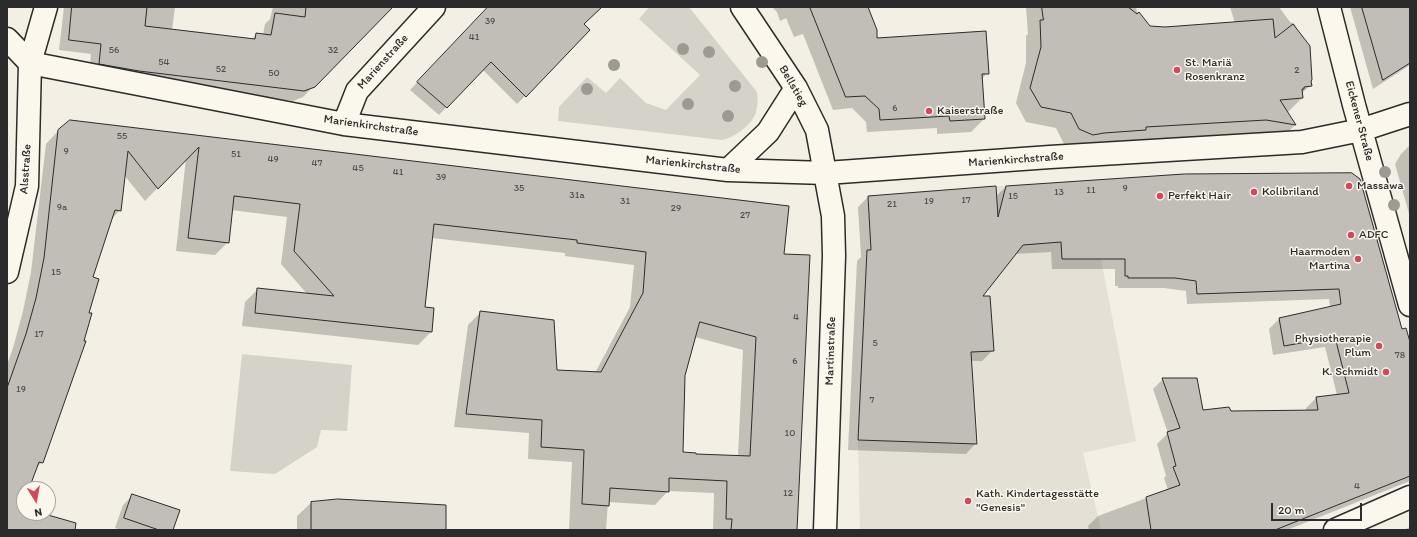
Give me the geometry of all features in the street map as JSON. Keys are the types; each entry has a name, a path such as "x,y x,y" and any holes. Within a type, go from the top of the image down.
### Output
{"street":[{"name":"Alsstraße","path":"7,272 27,186 30,63 46,7"},
{"name":"Marienstraße","path":"344,124 356,91 434,7"},
{"name":"Bellstieg","path":"742,7 796,88 817,130 826,173"},
{"name":"Eickener Straße","path":"1329,7 1361,130 1410,305"},
{"path":"7,39 30,63"},
{"name":"Marienkirchstraße","path":"30,63 344,124 728,170 826,173 1050,157 1302,142 1361,130 1410,114"},
{"path":"728,170 768,132 796,88"},
{"name":"Martinstraße","path":"825,530 834,256 833,216 826,173"},
{"path":"1335,530 1410,497"}],"shaded area":[{"path":"649,7 689,7 757,92 758,102 756,112 751,121 742,130 727,139 722,140 558,121 559,107 587,77 606,93 620,78 646,103 666,110 700,75 639,19"},
{"path":"1044,184 1061,242 1062,259 1101,259 1136,441 1083,453 1101,530 860,530 858,440 979,444 971,352 993,351 983,187"},
{"path":"242,354 352,365 347,431 321,430 317,447 275,474 230,471"}],"building":[{"path":"72,7 147,7 145,26 255,39 256,33 271,35 275,13 305,17 306,7 393,7 315,87 304,91 139,71 99,64 101,44 69,40"},
{"path":"488,7 602,7 584,24 590,30 526,97 491,62 447,108 417,82"},
{"path":"810,7 868,7 877,30 877,38 986,31 989,74 982,74 985,119 950,121 949,116 880,120 879,109 865,96 846,97"},
{"name":"St. Mariä Rosenkranz","path":"1042,7 1128,7 1137,14 1139,12 1150,26 1165,27 1273,19 1275,38 1293,24 1310,46 1312,86 1304,87 1304,89 1302,89 1303,98 1280,100 1296,125 1266,120 1146,127 1146,130 1093,135 1079,129 1071,113 1041,107 1030,88 1041,47 1040,20 1043,20"},
{"path":"1362,7 1410,7 1410,63 1383,80"},
{"path":"70,120 789,206 784,254 810,255 797,530 731,530 732,519 726,519 727,481 669,478 669,492 610,488 609,506 582,504 584,450 541,447 542,420 466,414 480,311 554,320 557,370 601,372 643,293 646,252 577,243 577,240 434,224 425,307 434,308 432,332 255,313 257,288 334,296 294,251 300,204 234,196 229,243 188,238 199,147 158,189 128,151 121,211 115,210 93,277 99,279 89,313 92,313 84,341 86,341 43,463 39,462 32,481 16,481 16,521 56,521 56,517 76,523 75,530 7,530 7,388 26,334 36,298 44,258 58,130","holes":["700,322 756,337 750,456 696,454 683,452 685,376"]},
{"path":"1352,173 1360,179 1402,329 1406,328 1410,342 1410,476 1275,530 1151,530 1146,497 1180,485 1173,467 1176,466 1167,432 1180,428 1162,378 1197,378 1203,410 1229,407 1231,411 1318,410 1316,397 1349,393 1335,337 1284,346 1279,318 1341,304 1339,289 1197,294 1196,281 1175,278 1128,278 1128,276 1125,276 1125,259 1062,259 1061,242 1023,245 983,296 990,296 994,351 971,352 977,444 858,440 867,250 871,250 868,196 996,186 998,217 1006,186 1184,174"},
{"path":"132,494 180,510 173,530 159,530 124,518"},
{"path":"338,499 446,505 446,530 311,530 311,502"}],"place":[{"name":"St. Mariä Rosenkranz","path":"1177,70"},
{"name":"Kaiserstraße","path":"929,111"},
{"name":"Massawa","path":"1349,186"},
{"name":"Kolibriland","path":"1254,192"},
{"name":"Perfekt Hair","path":"1160,196"},
{"name":"ADFC","path":"1351,235"},
{"name":"Haarmoden Martina","path":"1358,259"},
{"name":"Physiotherapie Plum","path":"1379,346"},
{"name":"K. Schmidt","path":"1386,372"},
{"name":"Kath. Kindertagesstätte \"Genesis\"","path":"968,501"}]}
